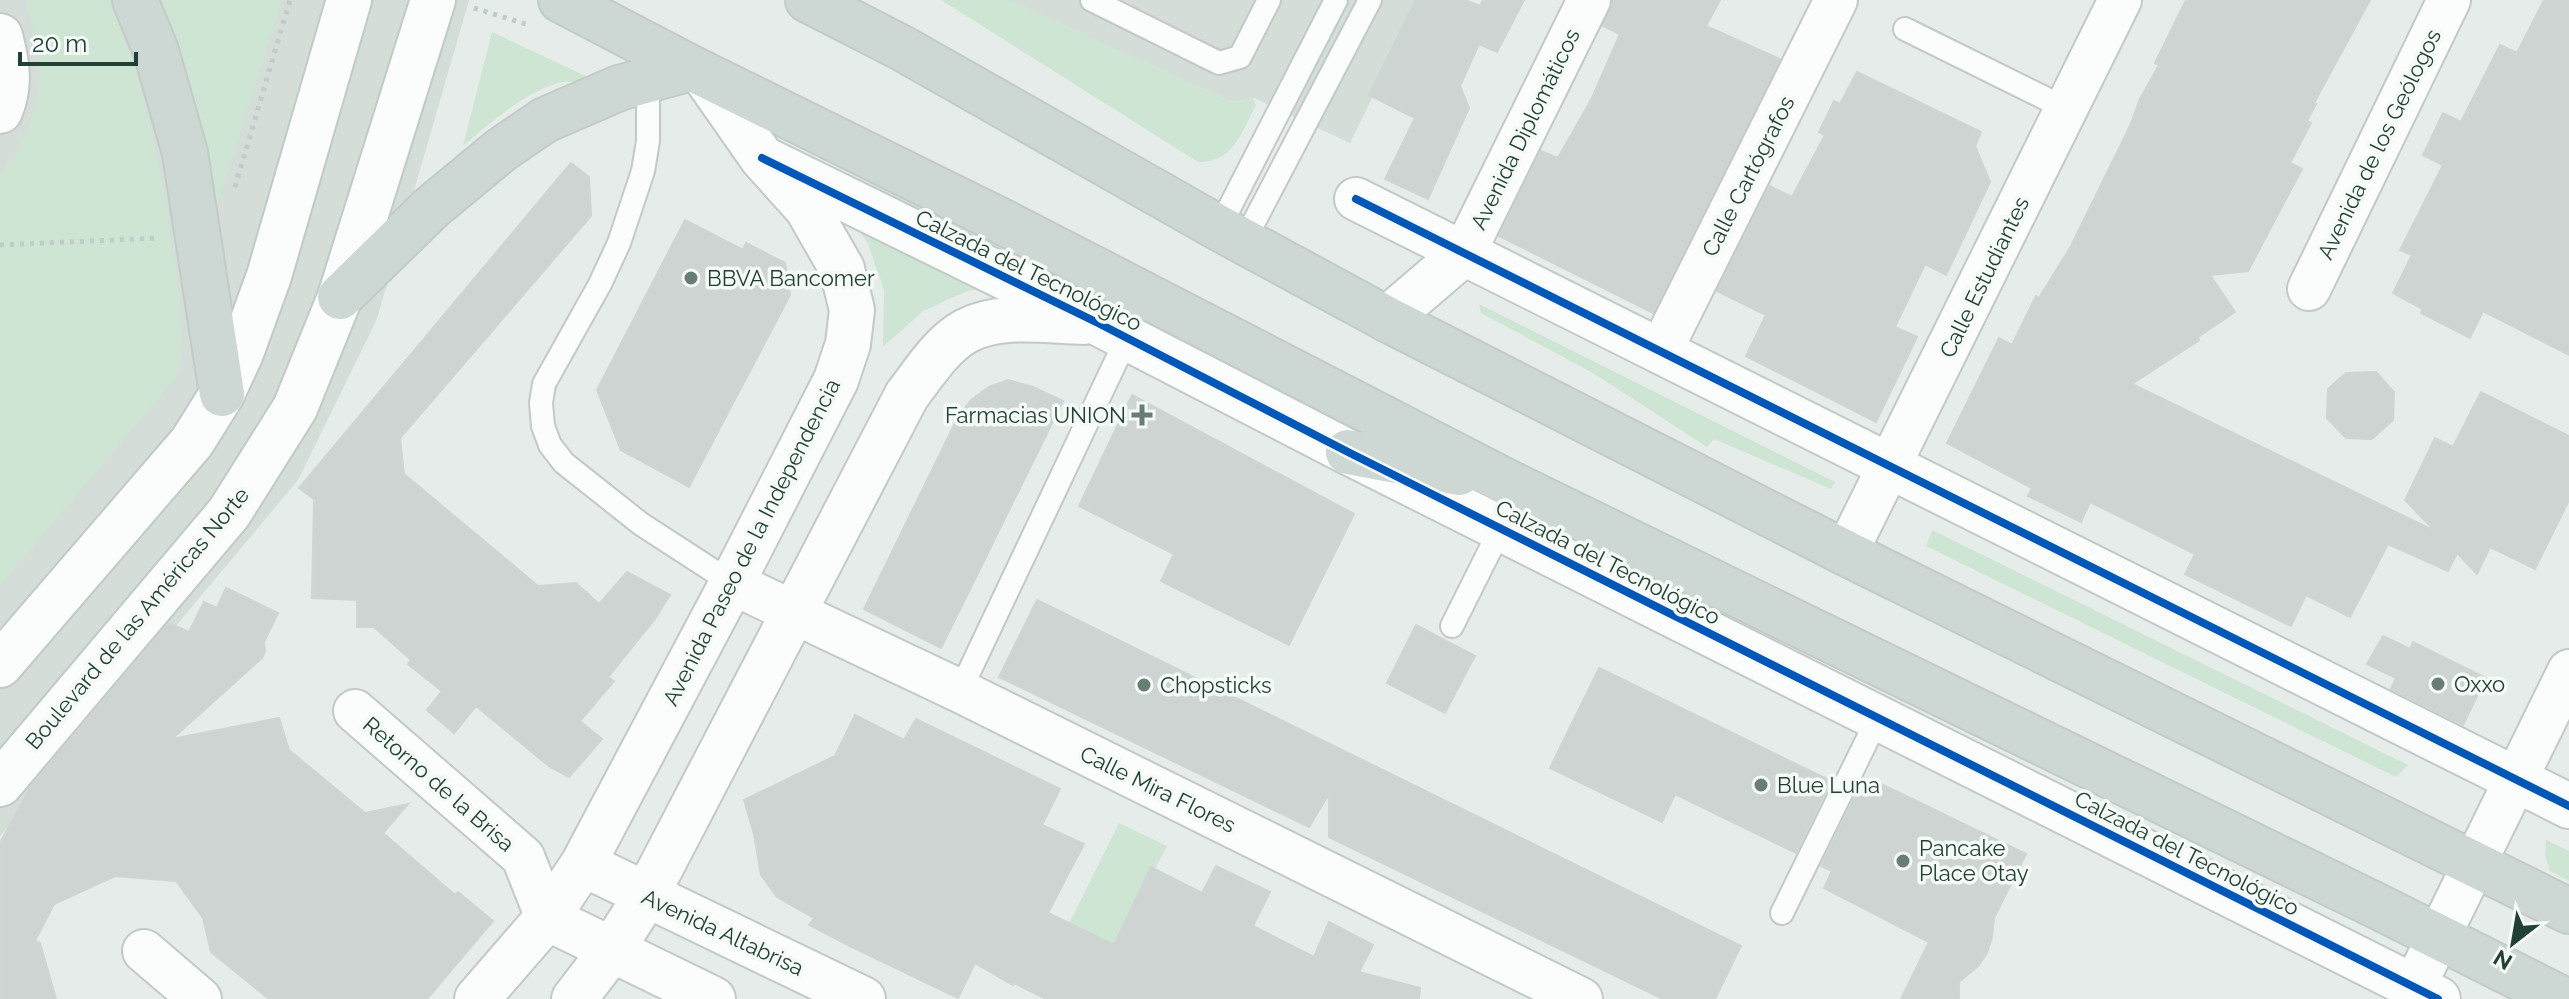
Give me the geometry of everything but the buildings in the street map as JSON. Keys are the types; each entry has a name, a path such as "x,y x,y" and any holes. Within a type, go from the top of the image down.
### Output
{"main road":[{"path":"135,0 156,51 185,153 222,394"},
{"name":"Calzada del Tecnológico","path":"561,0 1005,223 1511,484 2562,999"},
{"path":"808,0 900,47 1231,235 1387,319 1846,553 2569,911"},
{"path":"850,0 900,47"},
{"path":"340,297 431,208 501,150 545,120 584,102 648,81 698,71"},
{"path":"1348,452 1511,484"}],"street":[{"path":"0,665 192,442 222,394 241,353 269,276 349,0"},
{"name":"Boulevard de las Américas Norte","path":"0,784 229,513 295,408 340,297 433,0"},
{"name":"Avenida Diplomáticos","path":"1387,319 1464,253 1589,0"},
{"name":"Calle Cartógrafos","path":"1660,352 1836,0"},
{"name":"Calle Estudiantes","path":"1846,553 2120,0"},
{"name":"Avenida de los Geólogos","path":"2309,289 2449,0"},
{"path":"0,36 7,60 7,95 0,111"},
{"name":"Avenida Paseo de la Independencia","path":"477,999 547,918 583,864 836,380 848,344 852,310 842,269 807,208 762,158 698,71"},
{"name":"Calzada del Tecnológico","path":"762,158 1112,330 2420,995"},
{"path":"1356,199 2569,806"},
{"path":"574,999 611,951 646,896 907,395 940,353 965,332 993,321 1112,330"},
{"name":"Calle Mira Flores","path":"732,583 960,691 1581,999"},
{"path":"2420,995 2438,936 2569,671"},
{"name":"Retorno de la Brisa","path":"355,711 523,857 547,918"},
{"name":"Retorno de la Brisa","path":"523,857 583,864"},
{"name":"Avenida Altabrisa","path":"583,864 863,999"},
{"path":"547,918 713,999"},
{"path":"144,951 200,999"}],"lane":[{"path":"1092,0 1219,63 1240,57 1269,0"},
{"path":"1231,235 1336,0"},
{"path":"1231,235 1370,0"},
{"path":"1905,29 2067,109"},
{"path":"648,81 648,141 643,171 619,243 582,319 544,384 541,403 543,426 550,445 564,463 641,524 732,583"},
{"path":"960,691 1112,330"},
{"path":"1452,626 1501,528"},
{"path":"1782,913 1878,718"}],"path":[{"path":"233,192 290,0"},
{"path":"0,245 198,236"}],"shaded area":[{"path":"0,0 469,0 377,319 298,480 0,836"},
{"path":"1008,0 1420,0 1350,143 1254,98 1232,102"}],"green space":[{"path":"24,0 110,0 133,64 158,161 182,318 182,347 177,376 0,585 0,175 25,135 38,91 39,68 38,45"},
{"path":"158,0 282,0 212,222"},
{"path":"941,0 1010,0 1232,102 1253,98 1256,105 1228,152 1210,161 1198,162"},
{"path":"492,32 609,87 570,82 545,88 507,110 463,146"},
{"path":"773,147 940,209 1409,452 1344,436"},
{"path":"849,215 997,287 967,291 923,311 883,347 884,290 868,244"},
{"path":"1479,304 1835,482 1831,489 1714,439 1707,447 1593,373 1481,313"},
{"path":"1932,530 2408,765 2396,777 1926,546"},
{"path":"1119,823 1167,846 1114,948 1068,926"},
{"path":"2546,840 2569,851 2569,881 2550,871 2545,856"}],"cycle path":[{"path":"762,158 1098,323 1348,452 2438,999"},
{"path":"1356,199 2569,806"}],"place":[{"name":"BBVA Bancomer","path":"691,278"},
{"name":"Farmacias UNION","path":"1142,415"},
{"name":"Oxxo","path":"2438,684"},
{"name":"Chopsticks","path":"1144,685"},
{"name":"Blue Luna","path":"1761,785"},
{"name":"Pancake Place Otay","path":"1903,861"}]}
